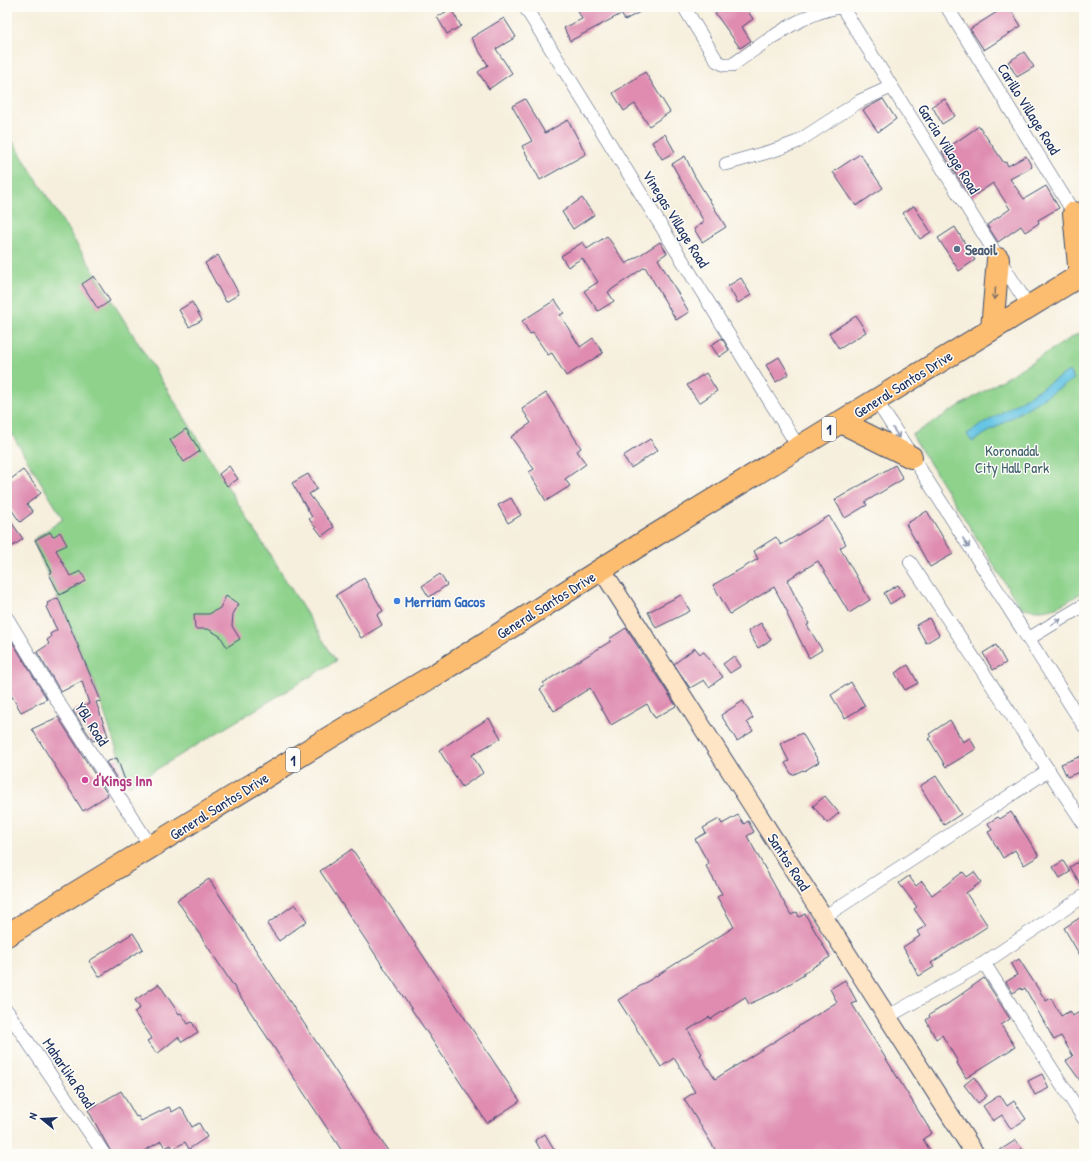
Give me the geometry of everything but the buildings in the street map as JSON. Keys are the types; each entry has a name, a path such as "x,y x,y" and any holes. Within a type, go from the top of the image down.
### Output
{"highway":[{"path":"1081,219 1083,277"},
{"path":"992,329 998,259"},
{"name":"General Santos Drive","path":"7,935 438,673 992,329 1083,277"},
{"path":"841,422 911,457"}],"street":[{"name":"Vinegas Village Road","path":"525,7 799,448"},
{"path":"684,7 717,61 725,65 732,65 809,15 824,9 841,7"},
{"name":"Garcia Village Road","path":"841,7 1029,308"},
{"name":"Carillo Village Road","path":"947,7 1081,219"},
{"path":"726,164 797,142 860,101 891,87"},
{"path":"876,400 1084,726"},
{"path":"910,562 1084,824"},
{"name":"Santos Road","path":"602,570 975,1154"},
{"path":"1028,639 1084,605"},
{"name":"YBL Road","path":"7,618 53,694 151,847"},
{"path":"824,916 1048,770"},
{"path":"888,1017 984,963 1084,896"},
{"path":"984,963 1084,1119"},
{"name":"Maharlika Road","path":"7,1011 104,1154"}],"green space":[{"path":"7,132 336,661 129,786 95,685 33,540 63,519 7,426"},
{"name":"Koronadal City Hall Park","path":"1084,330 1084,591 1054,608 1039,610 1020,607 912,435"}],"water":[{"path":"1069,371 1074,379 972,442 967,434"}],"place":[{"name":"Seaoil","path":"957,249"},
{"name":"Merriam Gacos","path":"397,601"},
{"name":"d'Kings Inn","path":"85,780"}]}
